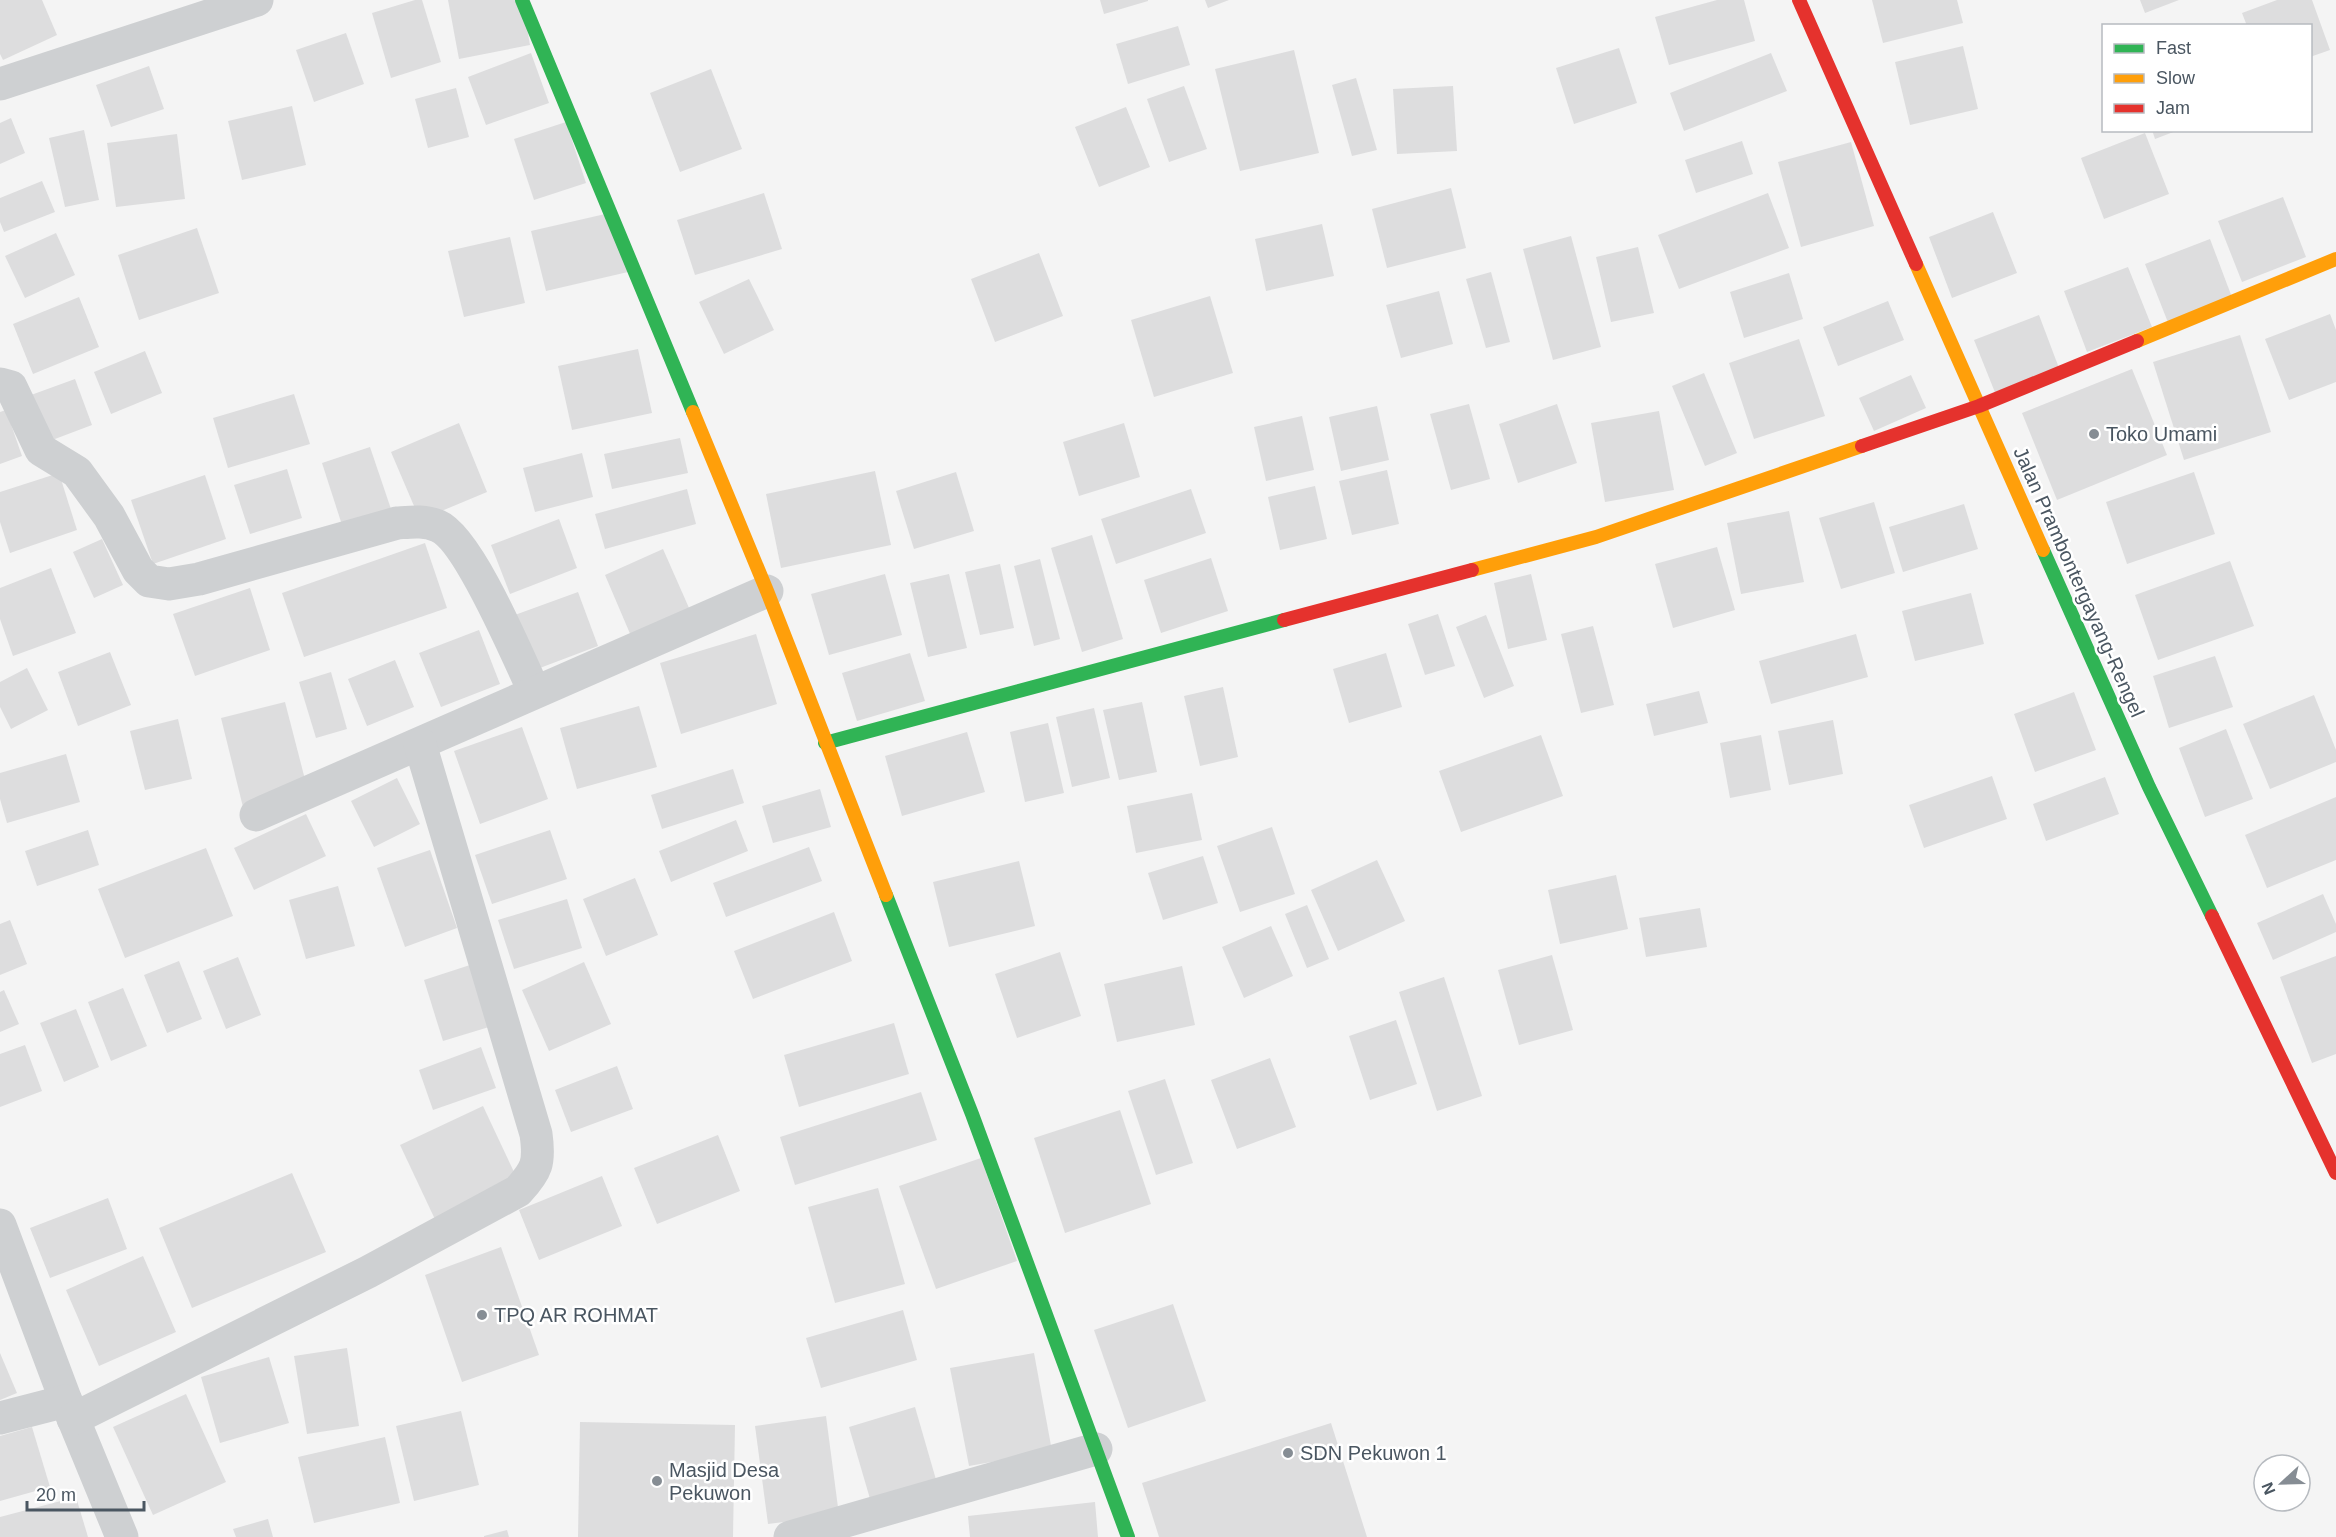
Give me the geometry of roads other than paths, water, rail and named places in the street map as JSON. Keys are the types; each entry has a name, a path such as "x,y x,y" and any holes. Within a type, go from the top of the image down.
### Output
{"street":[{"path":"0,84 257,0"},
{"path":"522,0 767,591 972,1114 1128,1537"},
{"name":"Jalan Prambontergayang-Rengel","path":"1799,0 2149,787 2336,1173"},
{"path":"825,743 1596,537 1979,406 2336,259"},
{"path":"0,384 11,387 41,450 76,472 93,493 109,516 138,570 149,581 169,584 199,579 397,523 419,521 439,526 453,537 476,572 534,692"},
{"path":"256,815 767,591"},
{"path":"0,1418 70,1410 368,1272 518,1191 534,1173 539,1156 536,1134 420,744"},
{"path":"0,1225 70,1410 122,1537"},
{"path":"790,1537 1096,1449"}],"place":[{"name":"Toko Umami","path":"2094,434"},
{"name":"TPQ AR ROHMAT","path":"482,1315"},
{"name":"SDN Pekuwon 1","path":"1288,1453"},
{"name":"Masjid Desa Pekuwon","path":"657,1481"}]}
